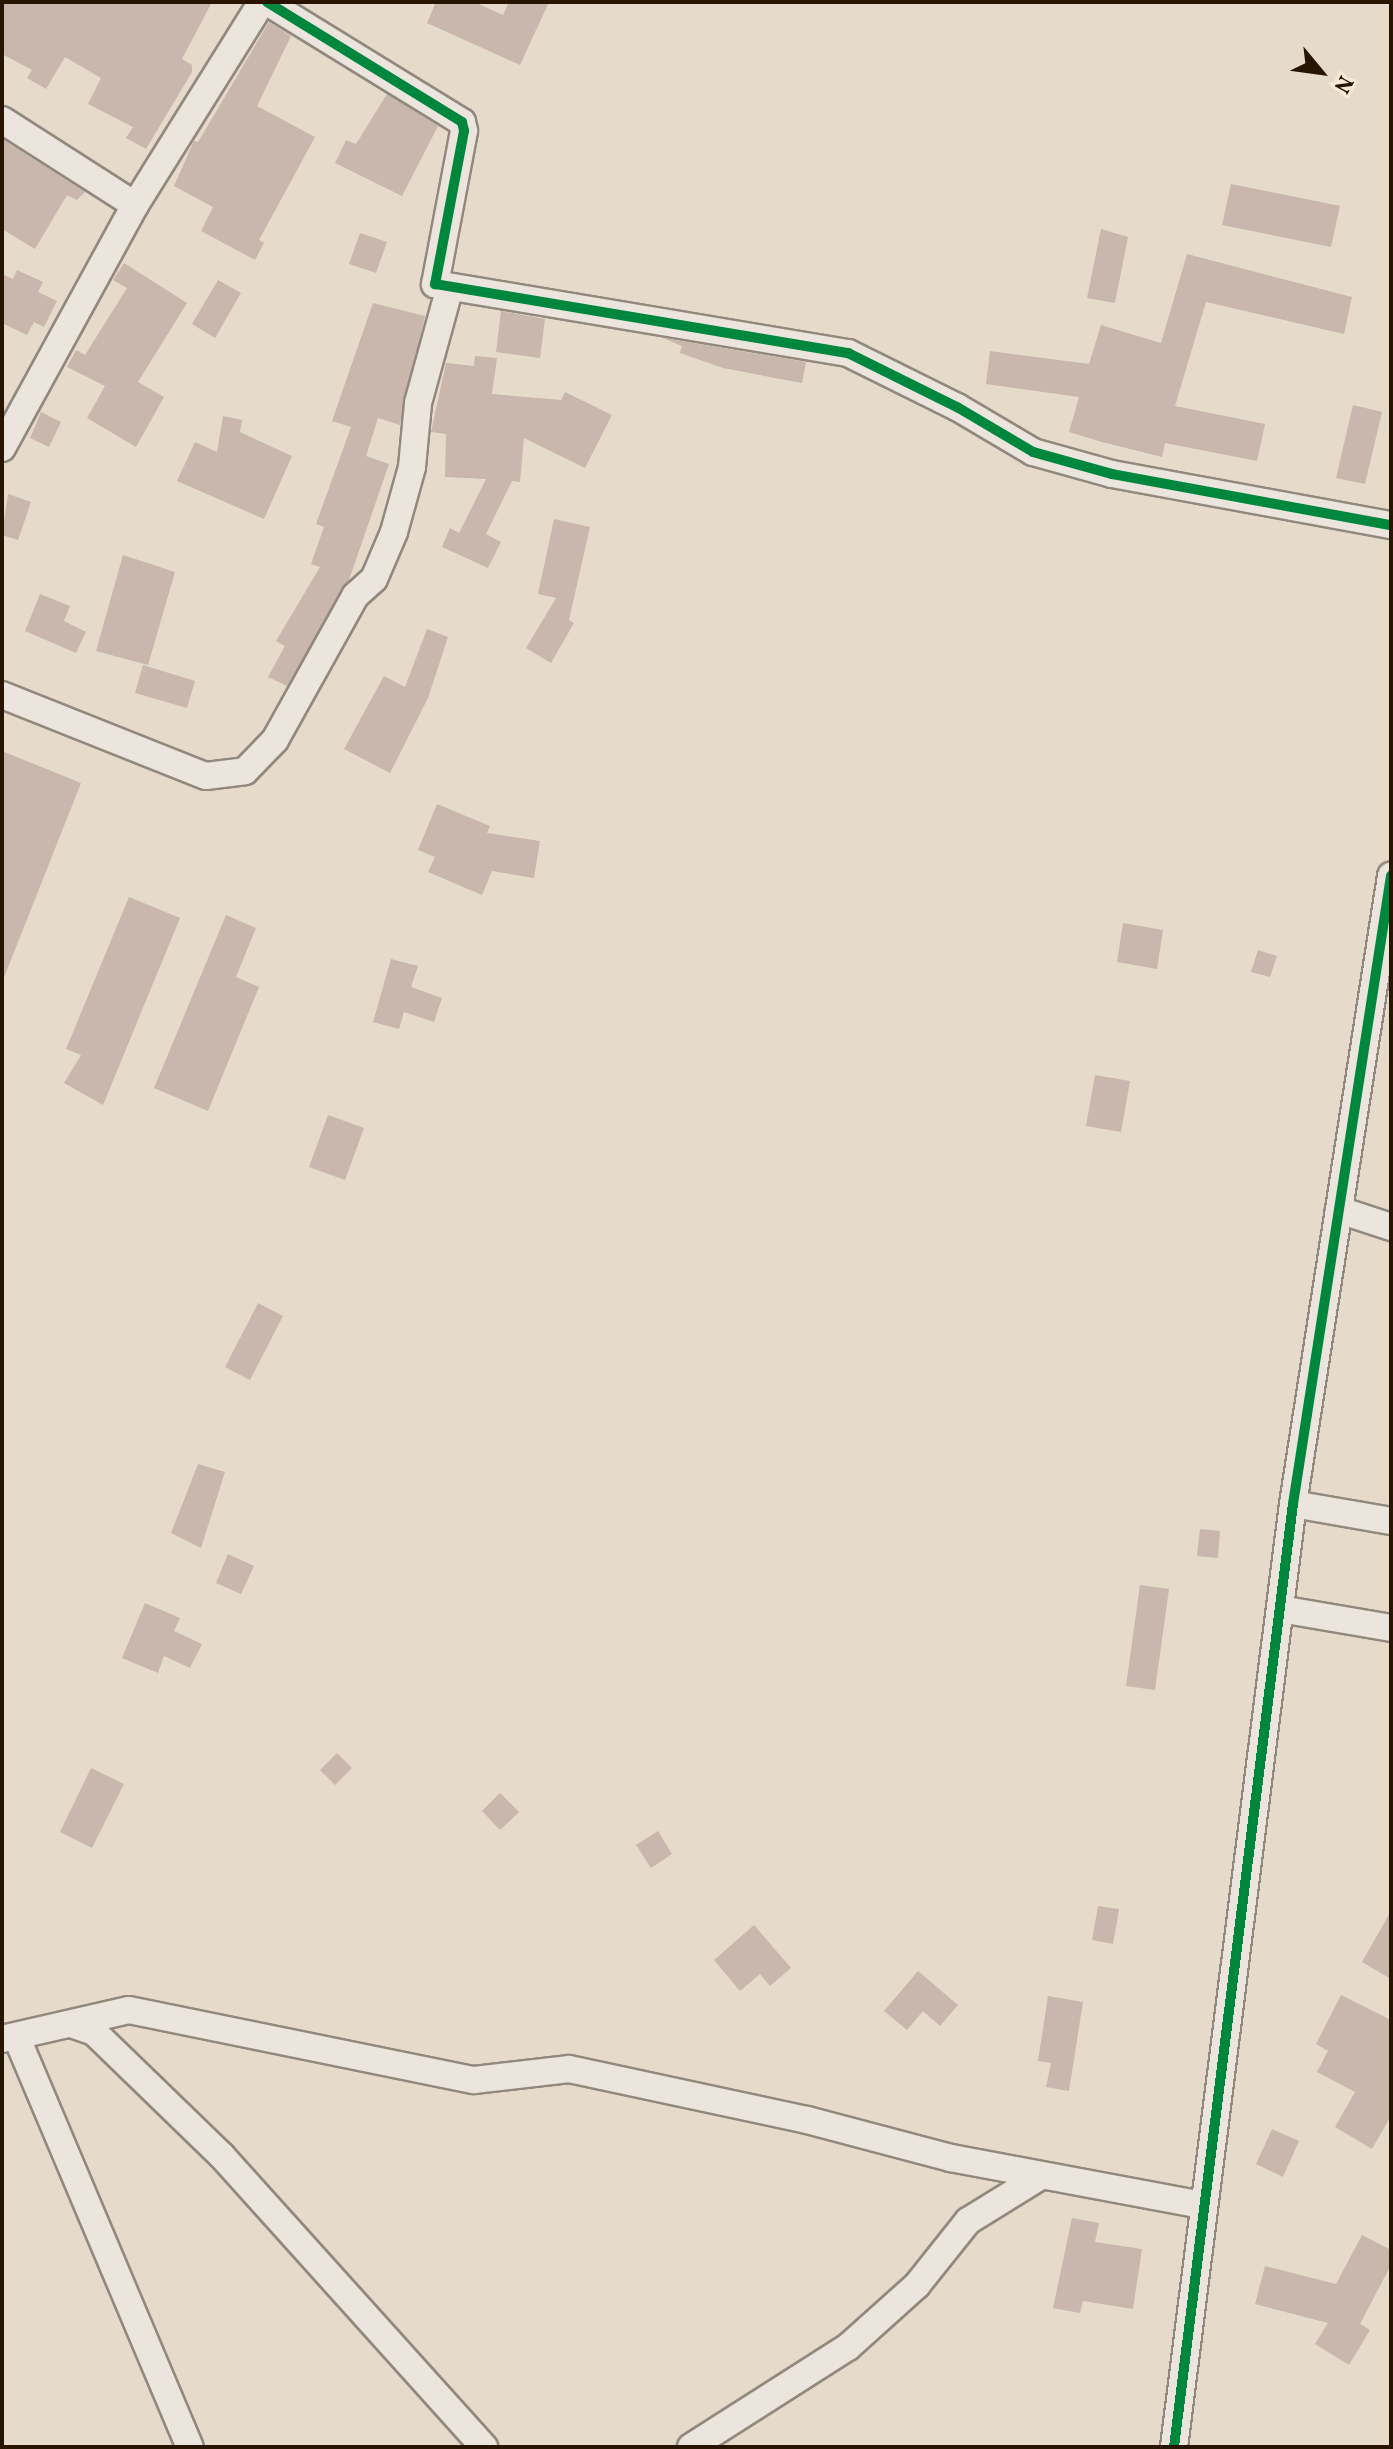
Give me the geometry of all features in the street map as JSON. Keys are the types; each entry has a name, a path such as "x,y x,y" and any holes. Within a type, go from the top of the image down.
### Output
{"street":[{"path":"2,448 135,205 264,2 462,122 464,131 432,278 435,284 848,353 945,400 1033,452 1112,474 1391,525"},
{"path":"2,120 135,205"},
{"path":"2,695 206,776 245,771 275,740 355,596 374,579 394,532 412,467 418,403 450,287"},
{"path":"1174,2447 1201,2205 1293,1504 1391,876"},
{"path":"1339,1210 1391,1227"},
{"path":"1293,1504 1391,1521"},
{"path":"1280,1609 1391,1628"},
{"path":"190,2447 9,2038 129,2010 474,2080 569,2069 1041,2176 1201,2205"},
{"path":"74,2025 94,2032 222,2156 484,2447"},
{"path":"691,2447 848,2347 917,2285 968,2221 1041,2176"}],"building":[{"path":"2,2 212,2 182,59 192,65 192,72 146,149 126,138 133,127 88,104 101,78 65,57 46,89 27,78 32,70 2,54"},
{"path":"436,2 474,2 503,15 509,2 549,2 520,65 427,23"},
{"path":"269,22 291,36 257,106 315,137 259,240 264,243 255,260 201,231 213,207 174,186 194,141 198,142"},
{"path":"387,94 438,126 402,196 335,163 346,140 356,144"},
{"path":"2,139 85,192 77,200 67,195 35,249 2,229"},
{"path":"1231,184 1340,206 1331,247 1222,225"},
{"path":"1101,229 1128,237 1115,303 1087,298"},
{"path":"360,233 387,242 376,273 349,264"},
{"path":"1187,254 1352,297 1344,334 1206,302 1175,406 1265,424 1257,461 1165,443 1162,457 1102,442 1069,432 1079,397 986,384 990,351 1089,364 1101,325 1161,343"},
{"path":"124,263 187,303 138,382 164,397 136,447 87,418 105,386 67,367 76,350 85,355 127,288 113,280"},
{"path":"17,270 43,282 38,292 57,301 44,327 34,322 27,335 2,323 2,274 13,279"},
{"path":"218,280 241,293 215,338 192,324"},
{"path":"373,303 425,316 400,425 378,418 366,456 389,464 349,580 287,686 268,677 285,646 276,641 320,567 311,564 324,527 316,524 351,427 332,421"},
{"path":"501,311 545,319 540,358 496,352"},
{"path":"663,338 806,362 802,383 723,368 680,353 682,346"},
{"path":"475,356 497,358 492,394 561,400 565,392 612,415 585,468 524,438 520,482 512,481 486,534 501,542 488,568 442,547 450,528 459,533 486,479 445,477 446,434 431,432 446,363 474,366"},
{"path":"1353,405 1382,412 1365,484 1336,478"},
{"path":"41,412 61,422 49,447 30,438"},
{"path":"223,416 242,420 240,432 292,456 264,519 177,481 195,442 217,452"},
{"path":"8,494 31,502 18,540 2,535"},
{"path":"554,519 590,527 569,620 574,623 551,663 526,648 556,598 538,594"},
{"path":"123,555 175,572 148,665 96,651"},
{"path":"40,594 70,606 64,621 86,632 76,653 25,631"},
{"path":"427,629 448,637 428,698 390,773 344,749 384,676 405,687"},
{"path":"143,665 195,681 187,708 135,693"},
{"path":"2,751 81,783 3,980 2,980"},
{"path":"437,804 490,826 487,833 540,841 534,878 492,871 482,895 428,872 435,857 418,850"},
{"path":"129,897 180,918 103,1105 64,1083 81,1055 66,1049"},
{"path":"226,915 256,928 236,977 259,987 208,1111 154,1088"},
{"path":"1123,923 1163,930 1157,969 1117,962"},
{"path":"1258,950 1277,956 1270,977 1251,972"},
{"path":"391,959 418,966 411,987 442,998 434,1022 404,1012 399,1029 373,1022"},
{"path":"1095,1075 1130,1081 1121,1132 1086,1126"},
{"path":"328,1115 364,1128 345,1180 309,1167"},
{"path":"258,1303 283,1316 250,1380 225,1367"},
{"path":"198,1464 225,1472 201,1548 171,1533"},
{"path":"1200,1529 1220,1531 1218,1558 1197,1556"},
{"path":"228,1554 254,1566 241,1594 216,1583"},
{"path":"1140,1585 1169,1589 1155,1690 1126,1686"},
{"path":"145,1603 180,1618 174,1631 202,1644 190,1668 164,1656 158,1673 122,1658"},
{"path":"337,1753 352,1768 335,1785 320,1770"},
{"path":"91,1768 124,1784 92,1848 60,1832"},
{"path":"500,1793 519,1812 500,1830 482,1811"},
{"path":"658,1831 672,1854 651,1868 636,1845"},
{"path":"1098,1906 1119,1909 1113,1944 1092,1940"},
{"path":"1391,1911 1391,1979 1362,1962"},
{"path":"754,1925 791,1968 770,1986 760,1974 740,1991 714,1960"},
{"path":"918,1971 958,2005 940,2026 923,2011 907,2030 884,2011"},
{"path":"1341,1995 1391,2020 1391,2116 1372,2149 1335,2127 1355,2092 1317,2072 1328,2051 1316,2044"},
{"path":"1048,1996 1083,2002 1069,2091 1046,2087 1051,2063 1038,2061"},
{"path":"1272,2129 1299,2141 1283,2177 1256,2164"},
{"path":"1072,2218 1099,2223 1095,2242 1142,2249 1133,2309 1083,2301 1080,2313 1053,2308"},
{"path":"1362,2235 1391,2250 1391,2265 1360,2324 1370,2330 1349,2365 1315,2344 1328,2323 1255,2304 1265,2266 1336,2284"}],"cycle path":[{"path":"267,2 462,122 464,131 435,284 848,353 957,407 1033,452 1112,474 1391,525"},
{"path":"1174,2447 1293,1504 1391,876"}]}
